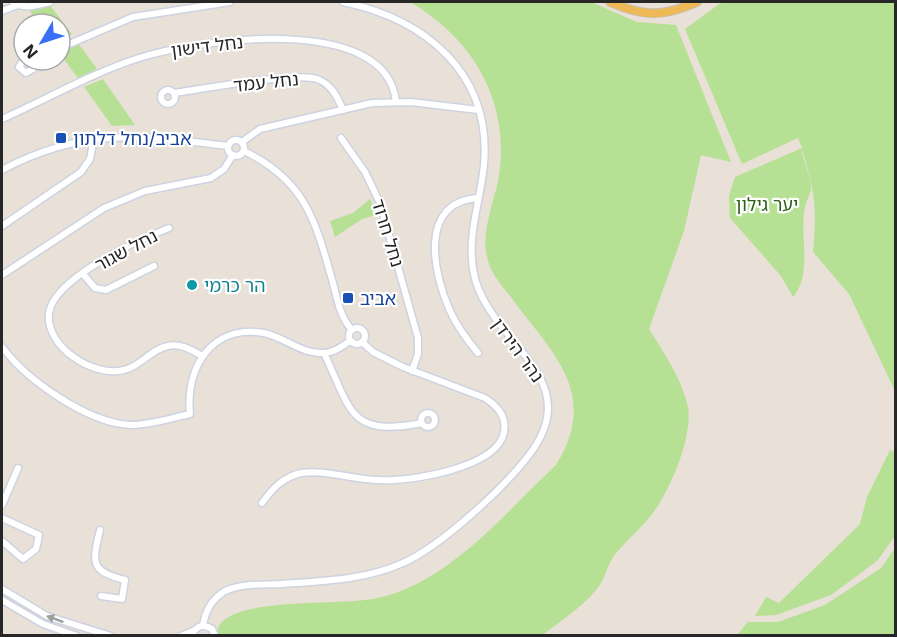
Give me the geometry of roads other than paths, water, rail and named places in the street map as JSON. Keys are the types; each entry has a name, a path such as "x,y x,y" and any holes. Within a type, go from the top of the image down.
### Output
{"main road":[{"path":"610,2 633,11 656,15 697,2"}],"street":[{"path":"2,11 16,3 34,6 50,2"},
{"path":"72,43 133,17 230,2"},
{"name":"נהר הירדן","path":"203,626 204,616 212,602 233,588 352,578 383,571 415,557 453,530 517,468 537,443 547,420 545,387 534,366 489,310 473,269 471,242 484,164 484,142 478,110 464,76 450,57 432,39 410,24 384,12 344,2"},
{"name":"נחל דישון","path":"2,119 114,67 146,56 261,39 309,41 363,54 386,73 393,84 396,102"},
{"name":"נחל עמד","path":"174,93 306,77 328,85 342,110"},
{"path":"228,146 233,140 242,142 260,129 342,110 396,102 478,110"},
{"path":"2,170 49,149 94,138 146,136 228,146"},
{"path":"2,226 81,172 90,159 94,138"},
{"name":"נחל חרוד","path":"341,138 369,178 384,215 417,334 418,354 412,371"},
{"path":"242,142 244,151 283,175 303,198 317,226 342,315 351,329"},
{"path":"228,146 233,155"},
{"path":"233,155 239,155 244,151"},
{"path":"2,275 104,208 145,191 212,178 224,169 233,155"},
{"path":"478,198 460,201 451,206 439,221 435,238 437,265 446,301 462,333 478,353"},
{"name":"נחל שגור","path":"169,228 128,247 60,291 49,314 53,336 68,352 95,368 111,371 133,367 156,350 167,346 184,347 202,356"},
{"name":"נחל שגור","path":"83,274 95,288 106,290 154,266"},
{"path":"2,347 20,368 40,384 103,419 134,425 190,414 190,382 202,356 224,339 251,332 266,334 307,351 324,353 350,341 357,344 362,342 365,337 363,331 357,327 351,329 348,335 350,341"},
{"path":"262,503 276,485 299,474 316,472 382,481 412,478 480,459 500,444 505,428 501,412 495,405 473,393 412,371 373,352 362,342"},
{"path":"324,353 349,405 363,422 386,429 422,423"},
{"path":"2,505 18,468"},
{"path":"2,518 39,535 36,549 23,560 2,541"},
{"path":"100,530 94,556 96,565 106,575 125,580 122,599 101,596"},
{"path":"2,589 46,615 111,636"},
{"path":"2,600 43,624 77,636"},
{"path":"181,636 193,633 203,626 210,627 216,636"}],"place":[{"name":"אביב/נחל דלתון","path":"61,138"},
{"name":"הר כרמי","path":"192,285"},
{"name":"אביב","path":"348,298"}],"park label":[{"name":"יער גילון","path":"767,204"}]}
